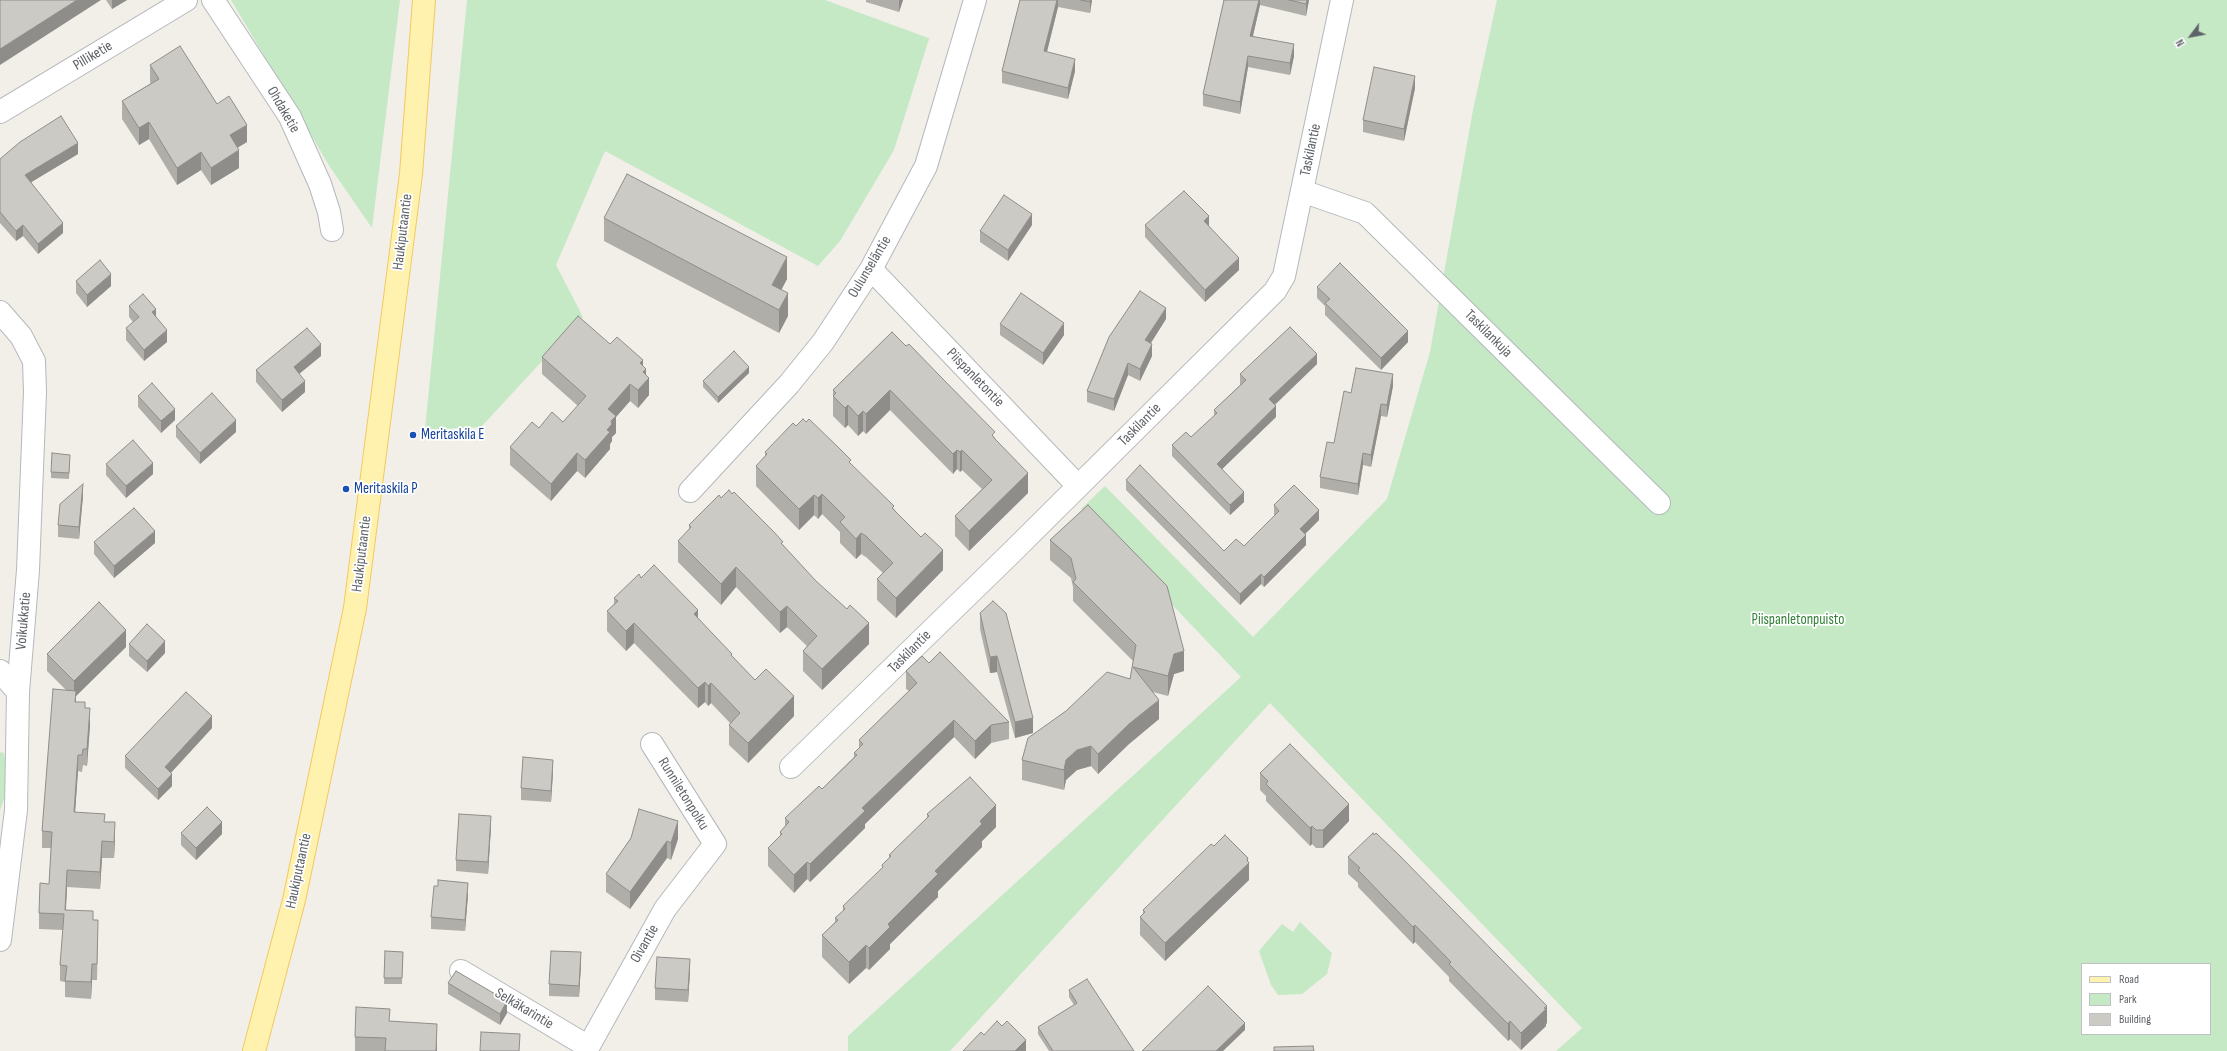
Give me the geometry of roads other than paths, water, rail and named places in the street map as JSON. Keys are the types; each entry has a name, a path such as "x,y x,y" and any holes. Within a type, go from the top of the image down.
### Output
{"main road":[{"name":"Haukiputaantie","path":"254,1051 294,900 355,608 411,174 424,0"}],"street":[{"name":"Pilliketie","path":"0,112 186,0"},
{"name":"Ohdaketie","path":"213,0 290,117 320,184 329,212 332,230"},
{"name":"Oulunseläntie","path":"690,491 789,384 823,342 871,269 926,166 975,0"},
{"name":"Taskilantie","path":"791,767 1275,291 1284,276 1342,0"},
{"name":"Taskilankuja","path":"1302,191 1365,213 1659,503"},
{"name":"Piispanletontie","path":"871,269 1078,486"},
{"name":"Voikukkatie","path":"0,312 21,336 34,361 35,392 28,570 18,692 16,810 0,940"},
{"path":"0,671 18,692"},
{"name":"Runniletonpolku","path":"652,744 715,844"},
{"name":"Oivantie","path":"586,1049 665,909 715,844"},
{"name":"Selkäkarintie","path":"461,971 586,1049"}],"place":[{"name":"Meritaskila E","path":"413,435"},
{"name":"Meritaskila P","path":"346,489"}],"park label":[{"name":"Piispanletonpuisto","path":"1798,620"}]}
